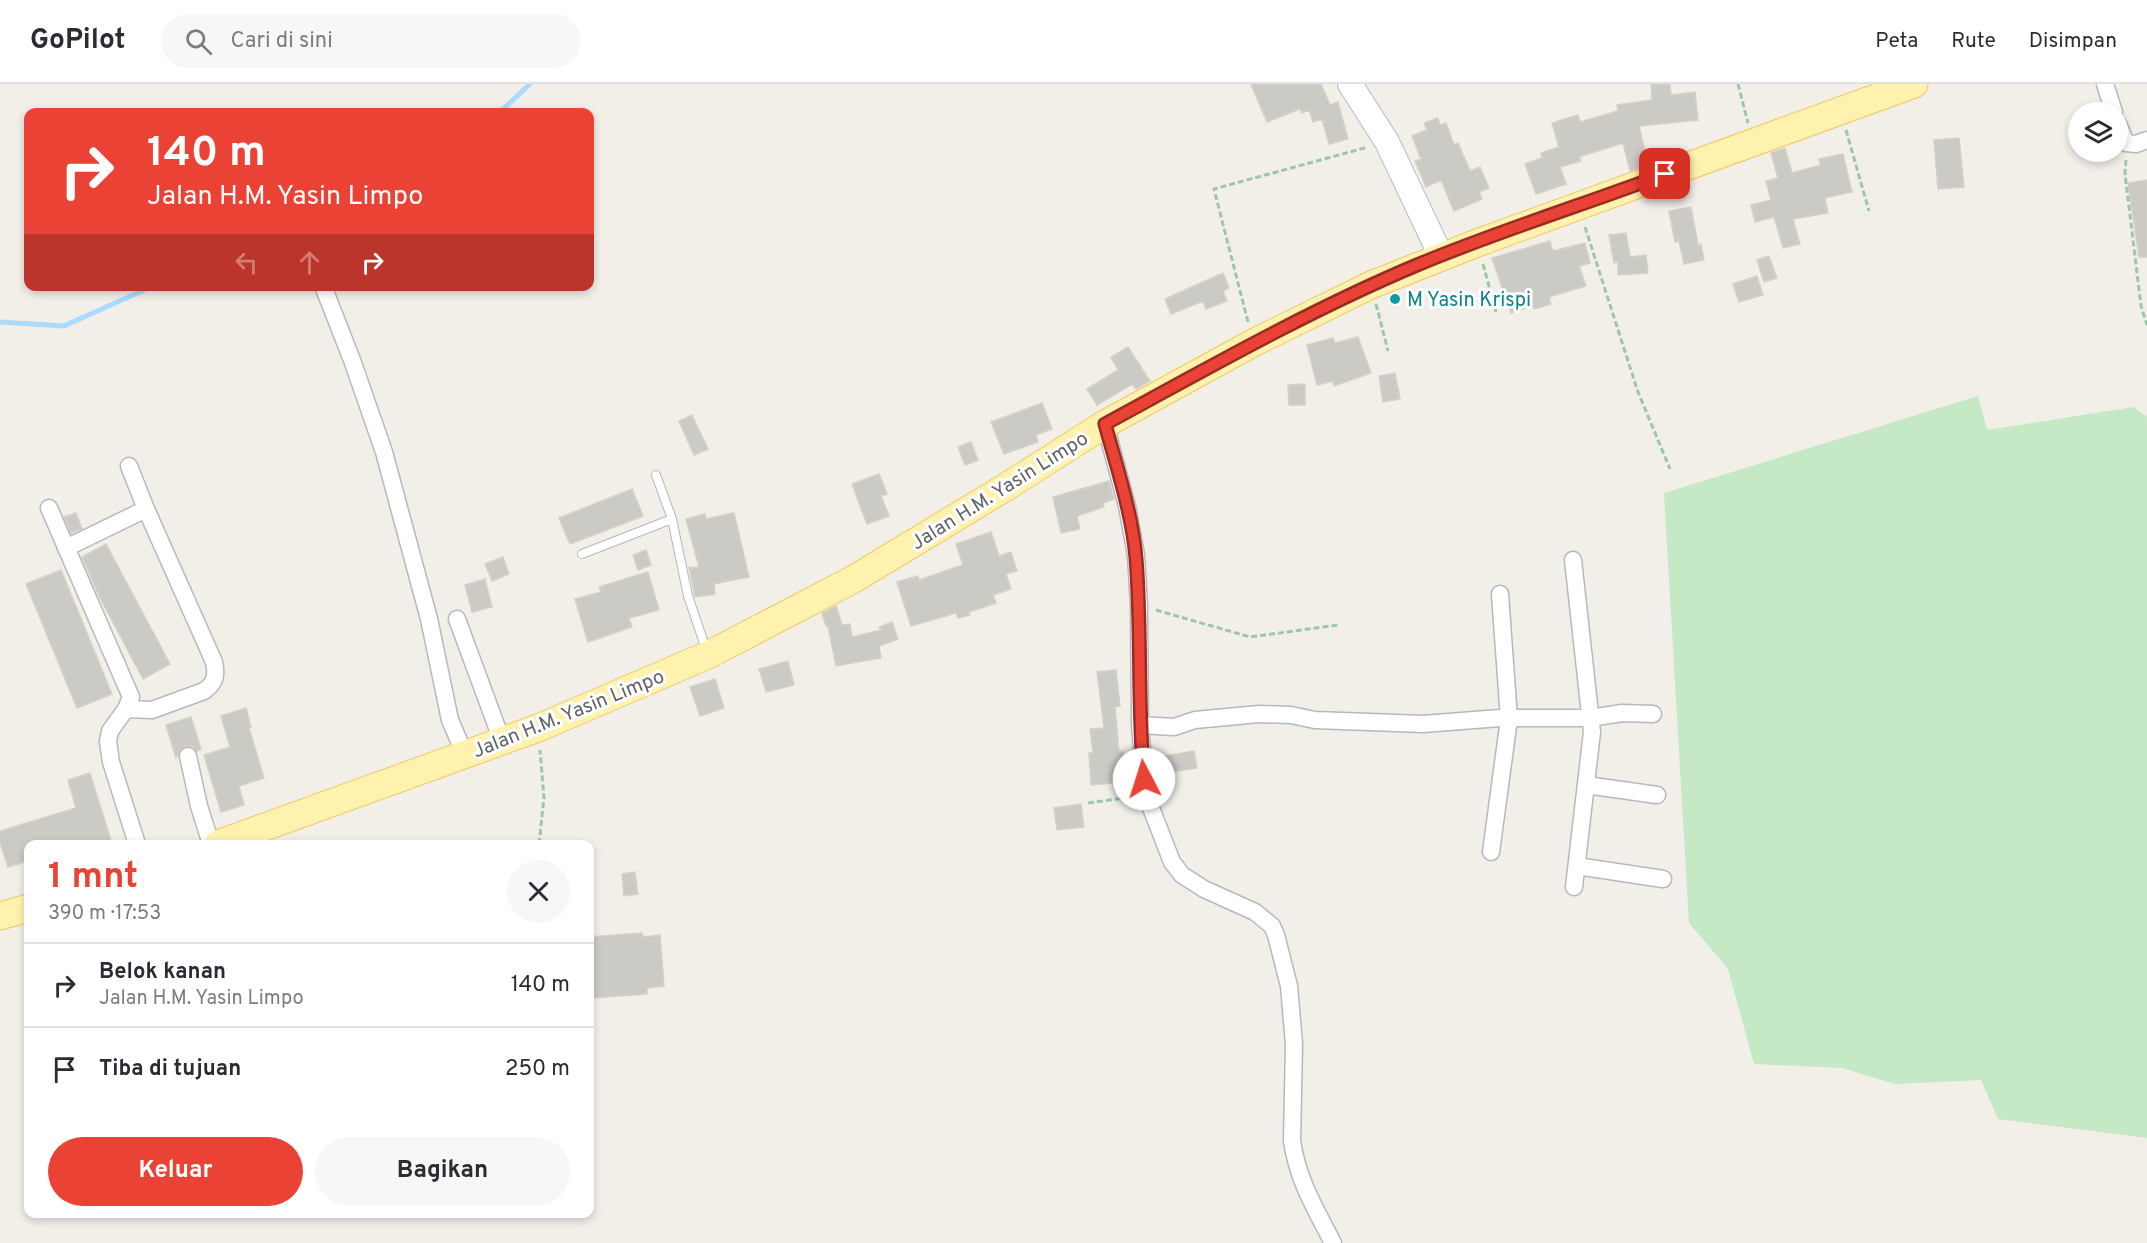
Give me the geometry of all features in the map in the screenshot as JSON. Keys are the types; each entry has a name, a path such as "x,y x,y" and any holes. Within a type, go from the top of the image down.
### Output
{"main road":[{"name":"Jalan H.M. Yasin Limpo","path":"229,840 538,728 708,655 864,573 1105,424 1253,343 1371,285 1441,256 1914,84"},
{"path":"0,916 24,909"}],"street":[{"path":"1350,84 1387,142 1441,256"},
{"path":"2105,84 2111,102"},
{"path":"2128,143 2136,144 2147,140"},
{"path":"325,291 384,452 429,619 450,720 465,755"},
{"path":"1105,424 1127,506 1136,555 1140,725 1146,795 1172,862 1182,875 1204,889 1255,912 1272,926 1276,935 1289,986 1294,1044 1292,1141 1294,1156 1311,1204 1333,1243"},
{"path":"126,709 142,711 166,706 204,691 216,678 214,662 129,466"},
{"path":"49,508 131,697 126,709 114,725 108,741 111,762 136,840"},
{"path":"66,548 146,509"},
{"path":"1573,560 1592,732 1574,887"},
{"path":"1491,852 1509,719 1500,594"},
{"path":"457,619 502,741"},
{"path":"1140,725 1174,727 1195,720 1259,714 1291,715 1315,720 1423,724 1553,717 1590,718 1622,713 1653,714"},
{"path":"188,756 199,806 210,840"},
{"path":"1586,785 1657,795"},
{"path":"1577,866 1663,879"}],"lane":[{"path":"656,475 672,519 688,596 708,655"},
{"path":"582,554 672,519"}],"path":[{"path":"1738,84 1753,142"},
{"path":"1840,111 1869,211"},
{"path":"1253,343 1214,189 1387,142"},
{"path":"2125,162 2141,306 2147,325"},
{"path":"1578,207 1638,392 1670,469"},
{"path":"1477,243 1496,312"},
{"path":"1371,285 1388,351"},
{"path":"1139,606 1250,637 1338,625"},
{"path":"538,728 544,798 539,840"},
{"path":"1088,803 1146,795"}],"green space":[{"path":"1978,396 1987,430 2134,407 2147,417 2147,1138 1998,1119 1981,1080 1895,1084 1842,1068 1754,1064 1728,969 1689,923 1664,493"}],"building":[{"path":"1251,84 1321,84 1330,105 1338,102 1348,139 1329,144 1322,119 1313,122 1309,110 1302,113 1300,109 1267,122"},
{"path":"1651,84 1670,84 1671,95 1695,92 1698,120 1639,126 1648,164 1630,171 1623,143 1579,157 1581,161 1560,167 1566,184 1536,194 1525,164 1542,158 1541,153 1559,147 1552,123 1578,115 1580,122 1618,111 1617,105 1652,100"},
{"path":"1438,118 1440,125 1446,123 1454,145 1458,143 1470,171 1480,167 1489,188 1479,192 1482,199 1454,211 1441,180 1426,187 1415,161 1421,159 1412,136 1427,130 1424,123"},
{"path":"1959,138 1964,187 1938,189 1934,140"},
{"path":"1785,148 1792,173 1821,165 1819,159 1843,154 1852,192 1825,198 1828,213 1793,219 1800,244 1783,248 1774,217 1755,222 1751,205 1771,200 1766,181 1778,178 1771,153"},
{"path":"2147,180 2147,257 2139,257 2128,183"},
{"path":"1691,207 1698,245 1701,244 1704,260 1684,264 1679,241 1675,242 1669,211"},
{"path":"1626,233 1630,257 1646,255 1648,273 1618,275 1618,262 1614,263 1609,235"},
{"path":"1550,241 1553,251 1585,243 1590,263 1579,266 1586,286 1549,297 1551,304 1534,309 1533,306 1511,313 1492,258"},
{"path":"1769,256 1777,278 1764,282 1757,260"},
{"path":"1223,273 1229,288 1223,291 1227,301 1206,309 1203,301 1171,314 1165,299"},
{"path":"1757,276 1763,295 1739,302 1733,284"},
{"path":"1358,337 1371,373 1334,386 1333,381 1317,385 1307,345 1333,338 1335,343"},
{"path":"1128,347 1150,381 1136,389 1132,384 1097,405 1087,389 1118,370 1111,357"},
{"path":"1395,373 1400,399 1383,402 1379,376"},
{"path":"1305,384 1305,405 1289,405 1288,385"},
{"path":"1042,403 1052,429 1036,435 1038,442 1004,454 991,422"},
{"path":"692,415 708,449 694,455 679,421"},
{"path":"971,442 978,460 965,465 958,447"},
{"path":"879,474 887,494 881,496 889,516 867,524 852,484"},
{"path":"1109,481 1114,499 1103,503 1104,507 1077,516 1080,529 1061,533 1053,497"},
{"path":"632,489 643,516 570,544 559,518"},
{"path":"76,513 82,529 71,533 64,517"},
{"path":"734,513 749,577 714,584 715,594 695,597 689,568 699,567 686,519 705,514 706,519"},
{"path":"991,532 999,556 1011,552 1017,571 1006,574 1011,589 993,595 996,603 969,612 970,615 958,618 956,613 911,626 897,582 918,576 919,580 963,565 956,544"},
{"path":"106,544 170,664 143,679 100,598 82,557"},
{"path":"646,550 651,565 638,570 633,555"},
{"path":"503,557 509,574 492,581 485,564"},
{"path":"61,570 112,694 77,708 26,584"},
{"path":"648,572 659,610 629,618 632,627 588,642 575,599 601,592 599,587"},
{"path":"485,579 492,607 472,612 465,585"},
{"path":"836,606 842,625 850,624 852,637 881,630 879,627 892,622 898,639 879,646 881,658 836,666 828,626 826,626 822,613"},
{"path":"788,661 794,685 766,692 759,669"},
{"path":"1116,670 1120,706 1115,707 1119,751 1123,751 1125,782 1091,785 1089,753 1093,753 1090,729 1104,728 1097,672"},
{"path":"715,679 724,708 700,716 690,687"},
{"path":"246,708 251,727 249,728 264,778 239,786 244,805 221,812 204,755 230,747 221,716"},
{"path":"191,717 201,749 197,751 192,746 185,746 176,758 166,725"},
{"path":"1194,751 1197,768 1160,774 1158,757"},
{"path":"90,773 111,840 24,840 24,862 8,867 0,843 0,831 76,808 68,780"},
{"path":"1081,804 1084,827 1057,830 1054,808"},
{"path":"635,872 638,894 624,896 622,874"},
{"path":"642,933 643,937 660,935 664,986 647,988 647,994 594,998 594,937"}],"waterway":[{"path":"504,108 530,84"},
{"path":"0,322 64,326 142,291"}],"place":[{"name":"M Yasin Krispi","path":"1395,299"}],"route":[{"path":"1144,779 1140,725 1136,555 1127,506 1105,424 1253,343 1371,285 1420,264 1665,174"}]}
